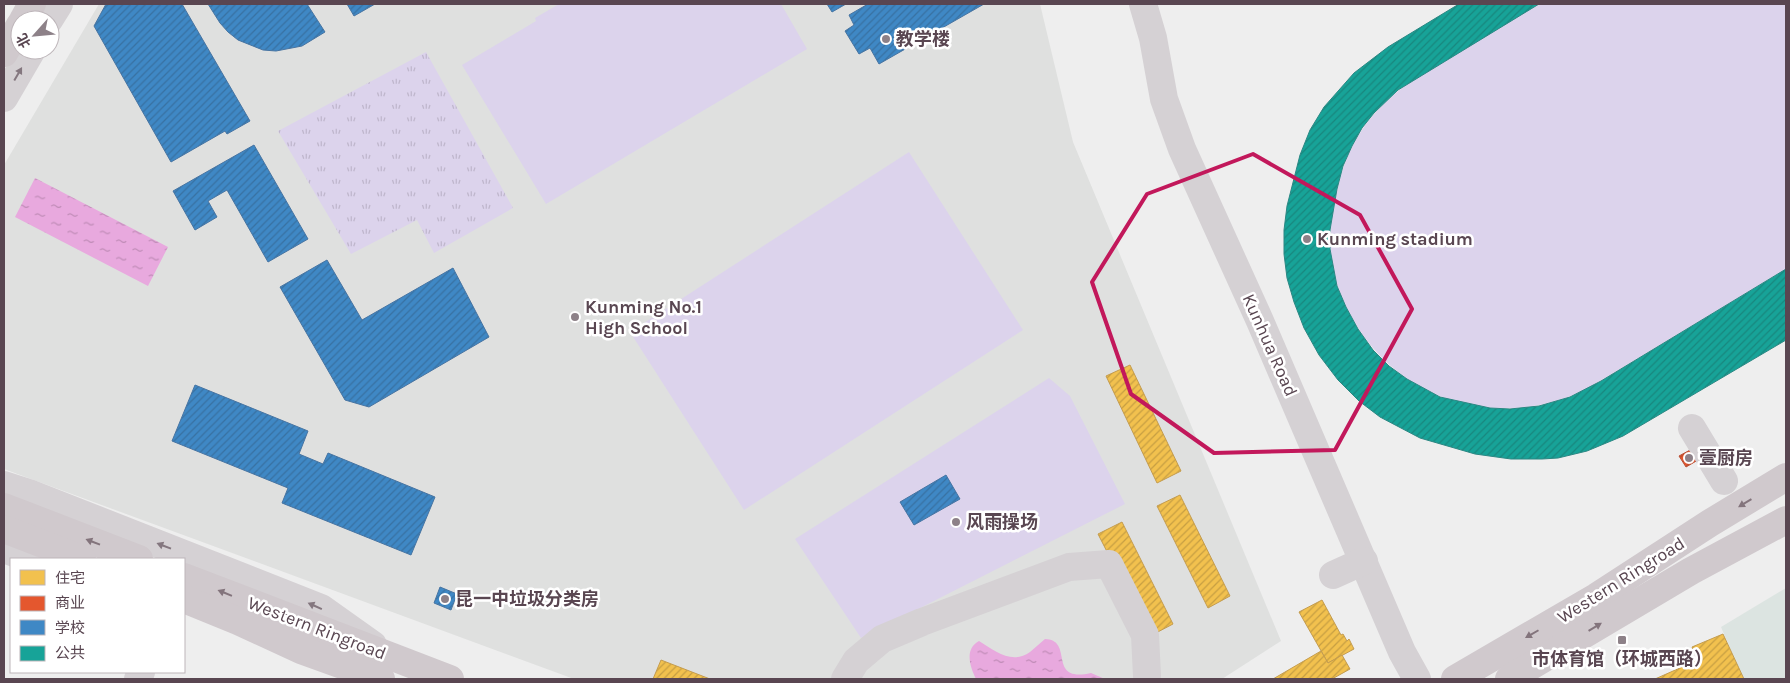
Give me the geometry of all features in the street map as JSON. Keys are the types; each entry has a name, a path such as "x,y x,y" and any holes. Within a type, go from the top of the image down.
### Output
{"main road":[{"name":"Western Ringroad","path":"1455,679 1596,597 1786,477"},
{"path":"4,507 136,558"},
{"name":"Western Ringroad","path":"1518,675 1691,571 1786,520"},
{"path":"4,529 79,558"},
{"name":"Western Ringroad","path":"185,577 310,626 383,666"},
{"name":"Western Ringroad","path":"185,599 301,650 450,679"}],"street":[{"name":"Kunhua Road","path":"1143,4 1153,38 1164,99 1182,149 1256,312 1402,652 1417,679"},
{"path":"4,98 26,60"},
{"path":"1692,428 1724,481"},
{"path":"4,485 29,493 321,608 383,666"},
{"path":"4,549 27,558"},
{"path":"1333,575 1364,561"},
{"path":"845,679 856,660 882,639 898,632 1069,567 1109,564 1145,635 1147,676"},
{"path":"185,614 238,621"},
{"path":"301,650 344,679"}],"highlighted area":[{"path":"1253,154 1360,215 1412,309 1335,450 1214,453 1131,394 1092,282 1147,194"}],"shaded area":[{"name":"Kunming No.1 High School","path":"99,4 1040,4 1073,142 1281,641 1222,679 574,679 4,469 4,165"},
{"path":"1786,588 1786,679 1743,679 1721,627"}],"green space":[{"path":"559,4 781,4 807,49 546,204 462,65 536,21 535,18"},
{"path":"1539,4 1786,4 1786,269 1585,390 1552,402 1518,408 1485,407 1453,401 1422,388 1395,370 1371,346 1351,316 1336,283 1331,256 1331,224 1339,182 1345,164 1352,147 1371,117 1398,91 1414,79"},
{"path":"426,52 513,208 434,253 417,220 351,254 278,131"},
{"path":"909,152 1023,330 744,510 630,332"},
{"name":"风雨操场","path":"1049,378 1070,396 1125,504 861,638 795,539"}],"water":[{"path":"35,178 168,247 148,286 15,217"},
{"path":"1045,639 1054,641 1059,646 1062,660 1069,672 1077,674 1091,673 1105,679 976,679 970,664 970,653 974,644 979,641 1004,655 1017,657 1030,652"}],"building: 住宅":[{"path":"1130,365 1181,471 1157,483 1106,376"},
{"path":"1180,495 1230,596 1208,608 1157,506"},
{"path":"1122,522 1173,624 1150,636 1098,534"},
{"path":"1322,600 1341,635 1343,634 1347,641 1349,639 1354,649 1328,663 1299,612"},
{"path":"1723,634 1744,679 1655,679 1698,660 1692,647"},
{"path":"1321,651 1328,663 1342,655 1350,669 1332,679 1273,679"},
{"path":"661,660 710,679 653,679"}],"building: 商业":[{"name":"壹厨房","path":"1692,449 1698,460 1686,467 1679,456"}],"building: 学校":[{"path":"106,4 182,4 250,121 227,134 225,131 171,162 94,26"},
{"path":"208,4 307,4 325,32 302,46 276,51 263,50 238,40 228,32"},
{"path":"347,4 375,4 354,16"},
{"path":"827,4 846,4 832,12"},
{"name":"教学楼","path":"868,4 984,4 879,64 870,48 859,54 845,31 854,25 849,15"},
{"path":"254,145 308,239 268,262 227,190 208,201 217,217 195,230 173,191"},
{"path":"327,260 362,320 453,268 489,337 369,407 345,400 280,287"},
{"path":"195,385 308,431 299,454 323,464 328,453 435,497 411,555 282,503 288,488 172,441"},
{"path":"946,475 960,499 914,525 900,502"},
{"name":"昆一中垃圾分类房","path":"440,587 457,594 451,610 434,603"}],"building: 公共":[{"name":"Kunming stadium","path":"1459,4 1539,4 1398,90 1374,113 1362,128 1352,146 1343,166 1337,189 1330,230 1330,249 1337,286 1358,329 1373,350 1389,366 1407,379 1440,397 1490,408 1510,409 1539,406 1570,397 1601,381 1786,269 1786,340 1623,436 1587,451 1558,458 1511,459 1475,454 1420,438 1380,417 1359,401 1338,380 1319,355 1304,328 1287,278 1284,230 1287,206 1300,155 1310,130 1324,107 1354,73 1388,47"}],"place":[{"name":"教学楼","path":"886,39"},
{"name":"Kunming stadium","path":"1307,239"},
{"name":"Kunming No.1 High School","path":"575,317"},
{"name":"壹厨房","path":"1689,458"},
{"name":"风雨操场","path":"956,522"},
{"name":"昆一中垃圾分类房","path":"445,599"},
{"name":"市体育馆（环城西路）","path":"1622,640"}]}
